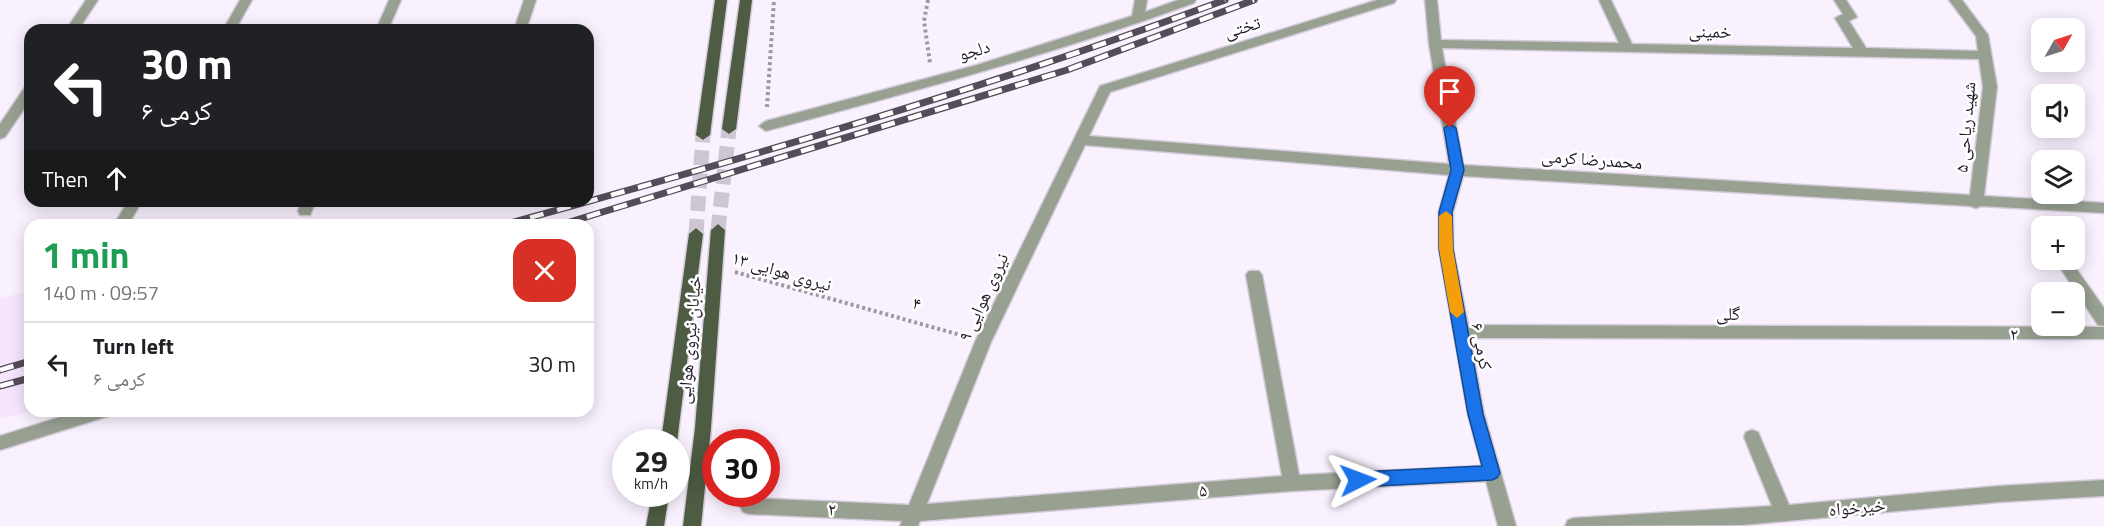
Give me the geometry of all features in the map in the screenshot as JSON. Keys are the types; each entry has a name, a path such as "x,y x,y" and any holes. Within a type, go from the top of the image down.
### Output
{"main road":[{"path":"703,135 721,0"},
{"path":"729,129 746,0"},
{"name":"خیابان نیروی هوایی","path":"692,526 717,267 718,230"},
{"name":"خیابان نیروی هوایی","path":"671,429 696,234"},
{"path":"655,526 658,507"}],"street":[{"path":"76,24 92,0"},
{"path":"232,24 246,0"},
{"path":"385,24 395,0"},
{"path":"522,24 530,0"},
{"path":"1138,20 1141,0"},
{"name":"دلجو","path":"766,126 932,82 1138,20 1190,0"},
{"name":"تختی","path":"1105,89 1390,0"},
{"path":"1431,0 1435,44 1457,170"},
{"path":"1605,0 1628,48"},
{"path":"1840,0 1851,17 1841,18 1862,52"},
{"name":"۵ شهید ریاحی","path":"1955,0 1982,35 1990,87 1976,203"},
{"name":"خمینی","path":"1435,44 1985,55"},
{"name":"نیروی هوایی ۹","path":"912,519 983,342 1105,89"},
{"path":"0,134 24,99"},
{"name":"محمدرضا کرمی","path":"1079,140 1457,170 1976,203 2104,208"},
{"name":"کرمی ۶","path":"1457,170 1446,212 1446,249 1476,414 1507,526"},
{"path":"2069,270 2104,320"},
{"path":"1254,275 1292,483"},
{"name":"گلی","path":"1460,331 1997,333"},
{"name":"۲","path":"1997,333 2104,333"},
{"path":"0,443 83,417"},
{"path":"1752,437 1784,513"},
{"name":"۵","path":"912,519 1292,483 1492,473"},
{"name":"خیرخواه","path":"1574,526 1744,522 1784,513 2104,488"},
{"name":"۲","path":"762,507 912,519"}],"path":[{"path":"766,126 774,0"},
{"path":"927,0 924,21 932,82"},
{"name":"نیروی هوایی ۱۳","path":"717,267 840,301"},
{"name":"۴","path":"840,301 983,342"}],"shaded area":[{"path":"24,292 24,413 0,419 0,298"}],"tunnel":[{"path":"718,230 729,129"},
{"path":"696,234 703,135"}],"railway":[{"path":"594,200 957,92 1225,0"},
{"path":"580,219 1067,70 1254,0"},
{"path":"524,219 567,207"},
{"path":"0,370 24,363"},
{"path":"0,386 24,380"}],"slow traffic":[{"path":"1446,216 1446,249 1457,312"}],"route":[{"path":"1358,480 1492,473 1476,414 1446,249 1446,212 1457,170 1450,128"}]}
